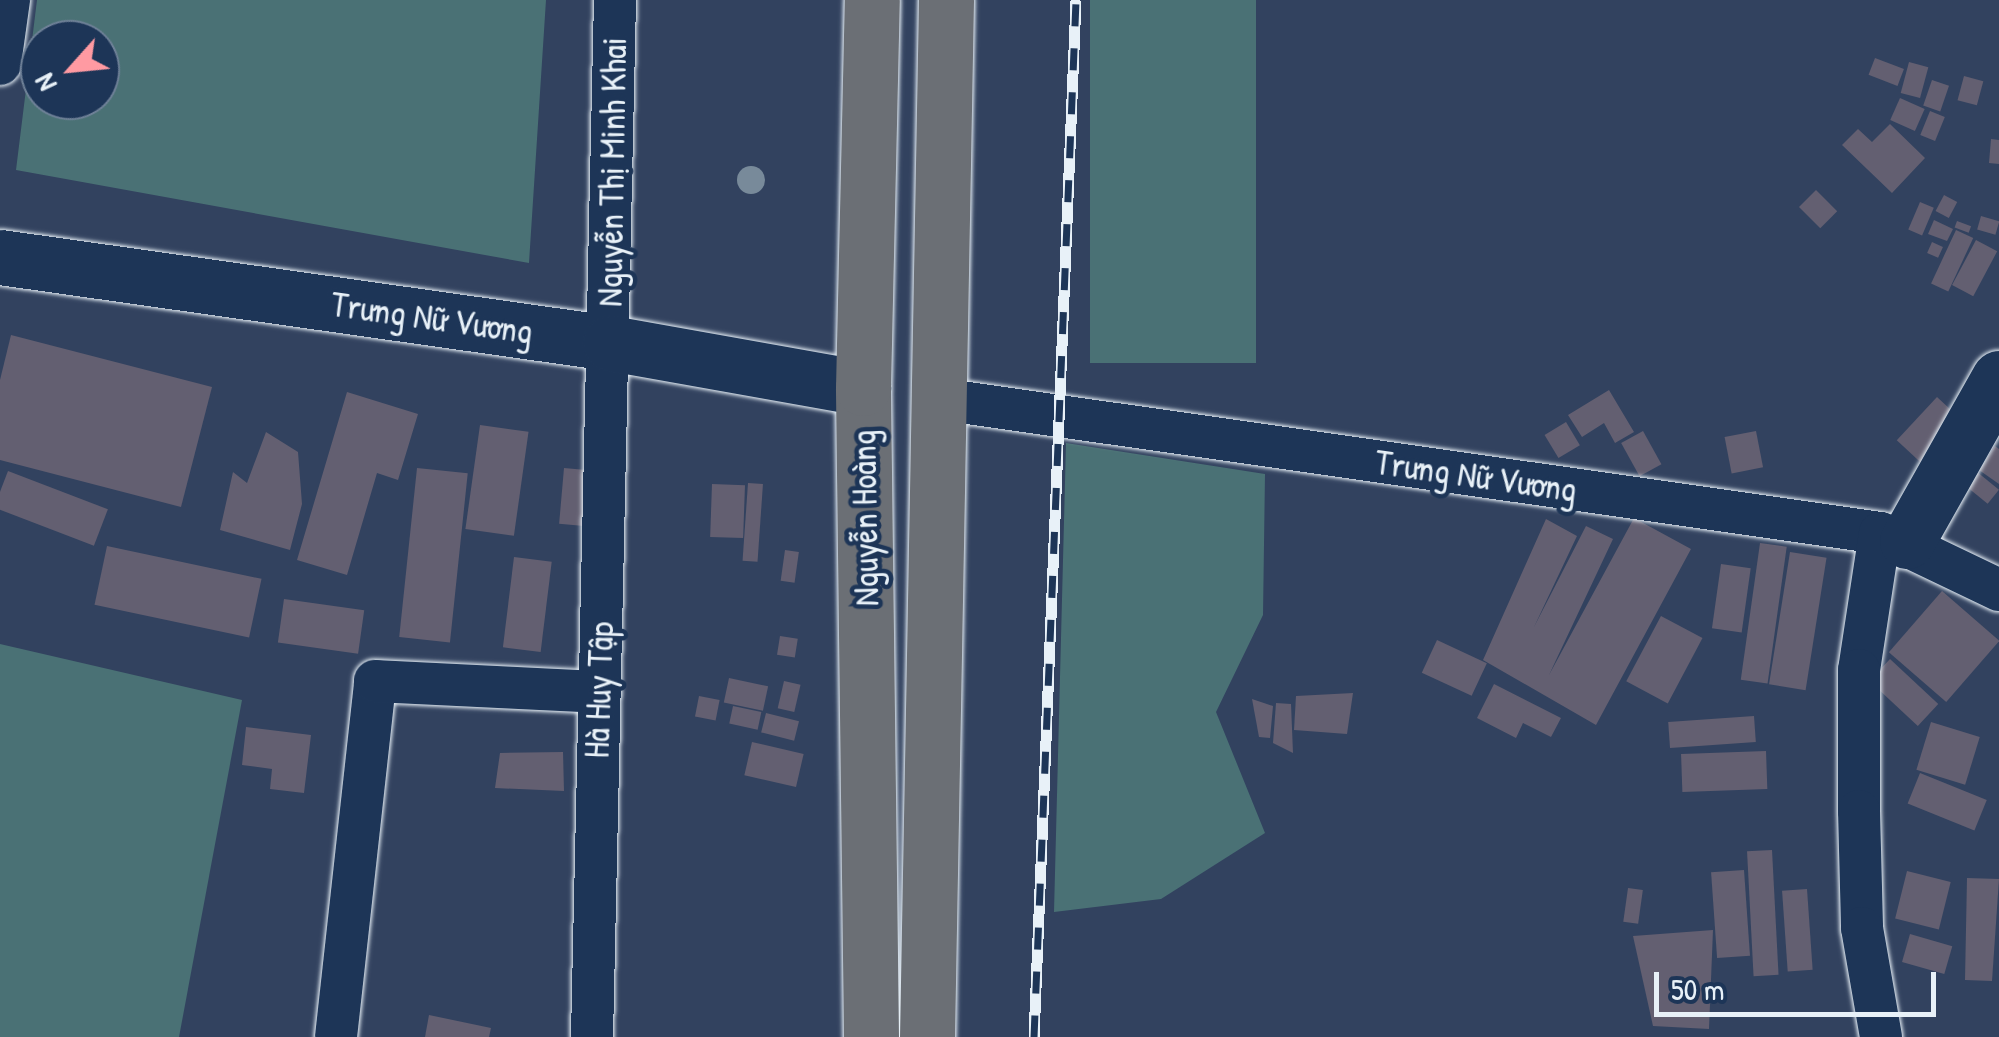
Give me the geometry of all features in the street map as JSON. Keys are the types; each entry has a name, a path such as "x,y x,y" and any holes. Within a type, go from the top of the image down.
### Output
{"highway":[{"name":"Nguyễn Hoàng","path":"871,1037 863,388 872,0"},
{"name":"Nguyễn Hoàng","path":"927,1037 946,0"},
{"path":"863,388 940,398"}],"street":[{"path":"0,64 9,0"},
{"name":"Nguyễn Thị Minh Khai","path":"610,343 615,0"},
{"name":"Trưng Nữ Vương","path":"0,257 610,343 863,388"},
{"name":"Hà Huy Tập","path":"592,1037 597,692 610,343"},
{"path":"1880,1037 1859,886 1858,705 1907,543 1999,378"},
{"name":"Trưng Nữ Vương","path":"940,398 1907,543 1999,590"},
{"path":"1907,543 1999,555"},
{"path":"336,1037 374,681 597,692"}],"green space":[{"path":"37,0 546,0 529,263 16,170 22,120 120,120 120,20 35,20"},
{"path":"1090,0 1256,0 1256,363 1090,363"},
{"path":"1066,443 1265,474 1263,615 1216,712 1265,833 1161,899 1054,912"},
{"path":"0,644 242,700 179,1037 0,1037"}],"building":[{"path":"1875,58 1904,69 1897,86 1869,75"},
{"path":"1909,62 1928,67 1920,98 1901,93"},
{"path":"1964,76 1983,81 1977,105 1958,100"},
{"path":"1932,80 1949,86 1940,111 1923,106"},
{"path":"1900,98 1925,109 1915,131 1890,120"},
{"path":"1930,111 1945,117 1935,141 1920,135"},
{"path":"1890,124 1925,158 1892,193 1842,145 1858,129 1872,142"},
{"path":"1991,139 1999,140 1999,164 1989,163"},
{"path":"1816,190 1837,211 1820,228 1799,207"},
{"path":"1944,195 1957,202 1949,218 1936,211"},
{"path":"1920,202 1934,208 1922,235 1908,230"},
{"path":"1981,216 1999,221 1995,235 1977,229"},
{"path":"1934,220 1953,229 1947,241 1928,234"},
{"path":"1957,221 1971,226 1969,233 1955,228"},
{"path":"1956,230 1973,238 1948,292 1931,283"},
{"path":"1976,240 1997,251 1973,296 1952,285"},
{"path":"1932,242 1943,247 1938,258 1927,253"},
{"path":"11,335 212,387 181,507 0,460 0,380"},
{"path":"1609,390 1634,432 1615,443 1604,423 1582,437 1568,415"},
{"path":"347,392 418,414 398,480 377,473 347,575 297,560"},
{"path":"1937,397 1963,421 1922,464 1897,440"},
{"path":"1566,422 1580,445 1558,458 1545,435"},
{"path":"480,425 529,432 514,536 465,529"},
{"path":"1643,431 1661,464 1640,476 1621,443"},
{"path":"1756,431 1763,467 1732,473 1725,437"},
{"path":"266,432 298,452 302,504 290,550 220,530 233,472 247,483"},
{"path":"1995,446 1999,449 1999,484 1979,470"},
{"path":"1971,467 1999,490 1988,504 1960,481"},
{"path":"417,468 468,473 450,642 399,637"},
{"path":"564,468 600,471 595,527 559,524"},
{"path":"8,471 108,509 94,546 0,510 0,492"},
{"path":"748,483 763,484 758,562 743,561"},
{"path":"712,484 745,485 743,538 710,537"},
{"path":"1634,518 1691,549 1596,725 1483,660 1546,519 1577,536 1534,627 1586,526 1613,539 1549,675"},
{"path":"1760,543 1787,547 1768,683 1741,680"},
{"path":"107,546 262,579 249,638 95,605"},
{"path":"785,550 799,552 795,583 781,581"},
{"path":"1790,552 1827,558 1806,690 1769,684"},
{"path":"514,557 552,562 541,652 503,647"},
{"path":"1721,564 1751,568 1742,633 1712,628"},
{"path":"1942,591 1999,641 1946,702 1889,652"},
{"path":"284,599 364,610 358,654 278,643"},
{"path":"1661,616 1702,638 1668,703 1626,681"},
{"path":"780,636 798,639 795,658 777,655"},
{"path":"1437,640 1487,663 1472,696 1422,673"},
{"path":"1890,659 1938,704 1918,726 1870,681"},
{"path":"729,678 768,686 763,711 724,702"},
{"path":"784,681 801,685 794,712 778,708"},
{"path":"1494,684 1561,718 1551,737 1523,723 1516,738 1477,718"},
{"path":"1353,693 1347,734 1294,730 1296,696"},
{"path":"699,696 720,700 716,721 695,717"},
{"path":"1252,699 1273,706 1270,738 1259,737"},
{"path":"1276,703 1291,704 1293,753 1273,743"},
{"path":"733,706 761,712 758,730 729,724"},
{"path":"766,713 799,721 794,741 761,732"},
{"path":"1754,716 1756,742 1670,748 1668,722"},
{"path":"1931,722 1980,737 1965,785 1916,770"},
{"path":"246,727 311,735 304,793 270,789 272,769 242,765"},
{"path":"752,742 804,754 796,787 744,775"},
{"path":"1766,751 1767,789 1682,792 1681,754"},
{"path":"563,752 564,791 495,788 500,753"},
{"path":"1920,773 1987,800 1974,831 1908,804"},
{"path":"1772,850 1779,975 1754,976 1747,851"},
{"path":"1744,870 1750,956 1717,958 1711,872"},
{"path":"1907,871 1951,882 1939,929 1895,919"},
{"path":"1967,878 1999,879 1992,981 1965,980"},
{"path":"1628,888 1643,890 1638,924 1623,922"},
{"path":"1807,889 1813,970 1788,972 1782,891"},
{"path":"1713,930 1709,1029 1653,1026 1633,936"},
{"path":"1910,934 1952,946 1944,974 1902,962"},
{"path":"429,1015 491,1028 489,1037 425,1037"}],"railway":[{"path":"1034,1037 1076,0"}]}
